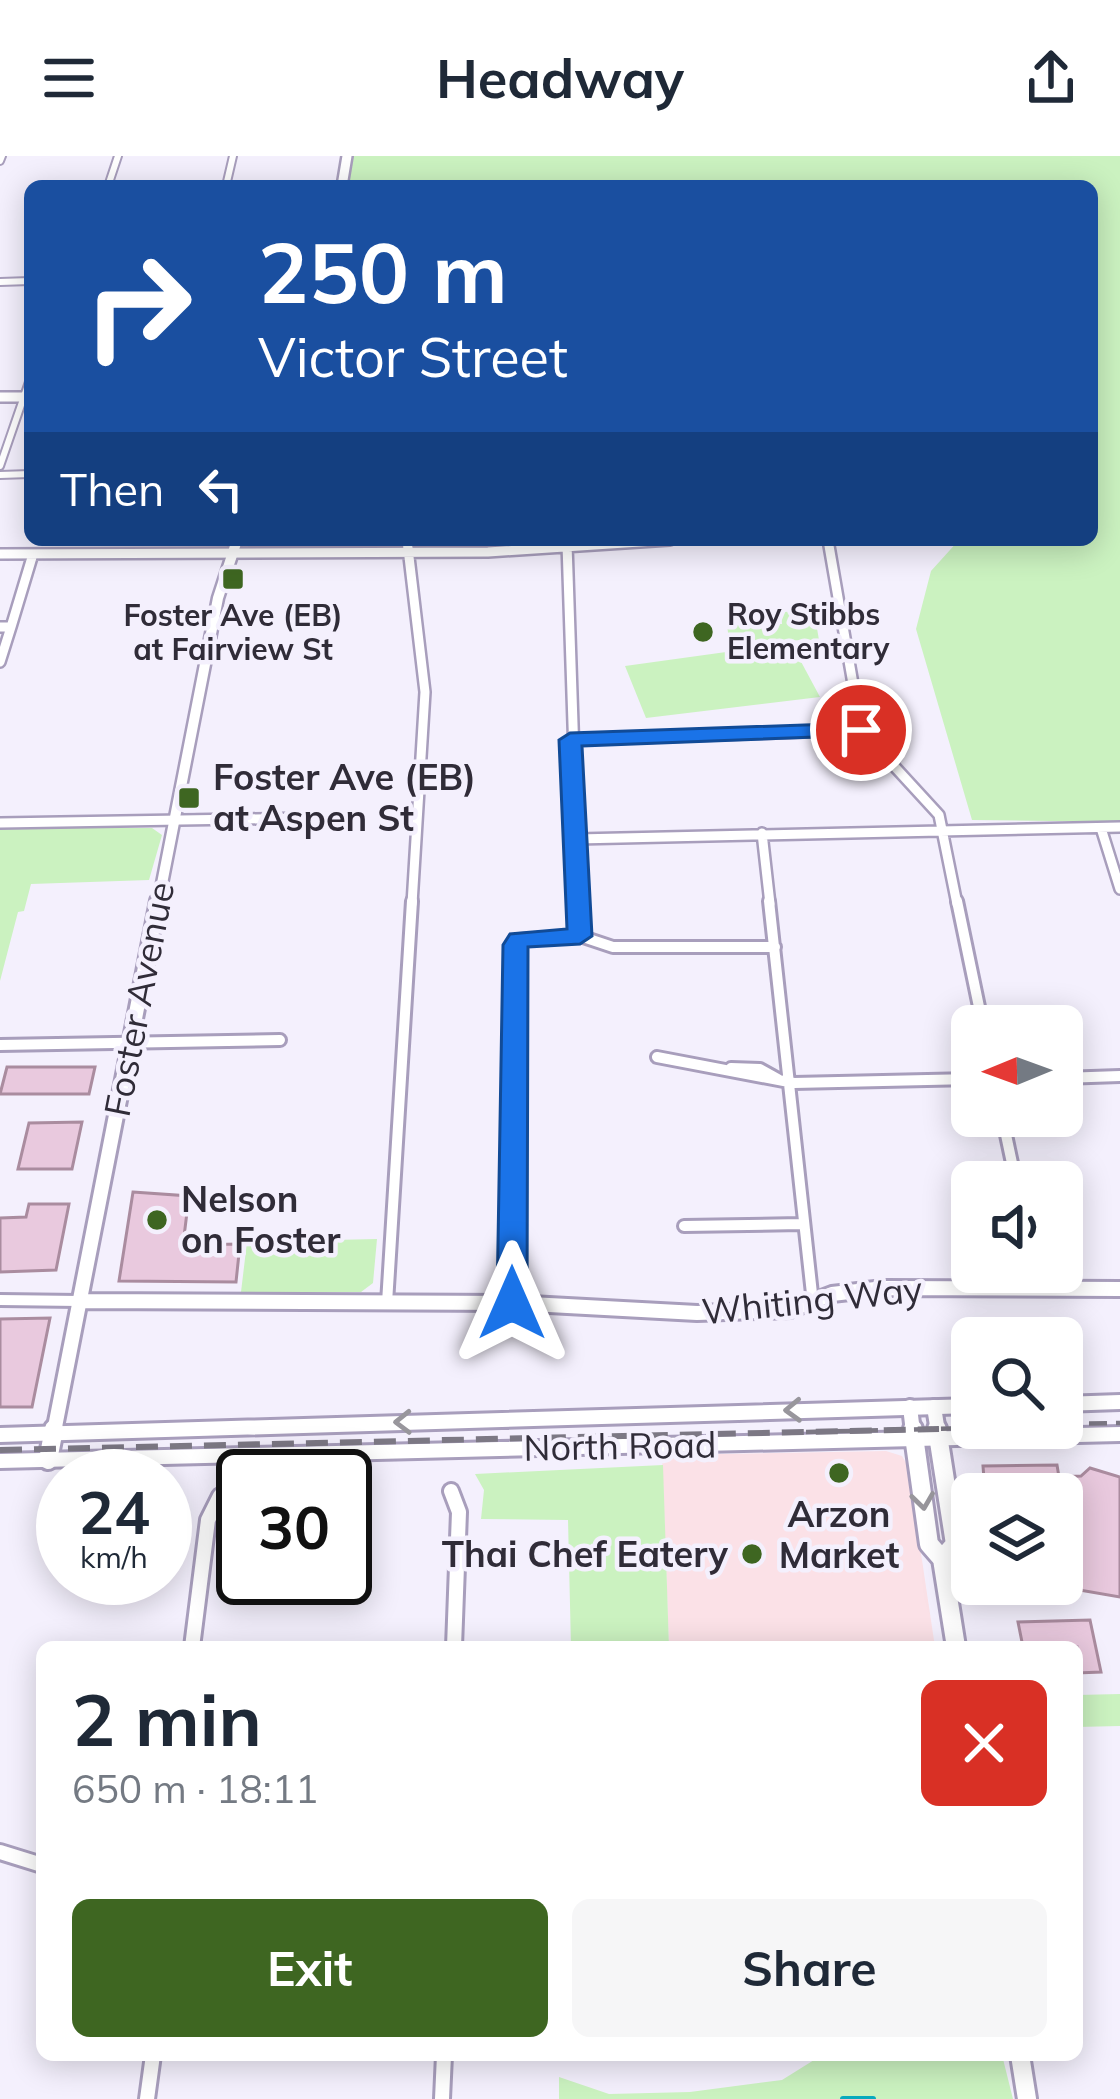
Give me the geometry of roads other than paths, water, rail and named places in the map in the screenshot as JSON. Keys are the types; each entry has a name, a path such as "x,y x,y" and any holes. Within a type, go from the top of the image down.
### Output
{"main road":[{"path":"1083,1403 1120,1402"},
{"name":"North Road","path":"0,1435 951,1407"},
{"name":"North Road","path":"192,1455 1120,1434"},
{"name":"North Road","path":"0,1460 36,1460"}],"street":[{"path":"0,470 24,405"},
{"name":"Foster Avenue","path":"50,1449 174,822 234,546"},
{"path":"0,554 231,554 407,546 425,692 387,1304"},
{"path":"567,546 580,936"},
{"path":"829,546 861,730 877,753 929,797 944,829 979,1005"},
{"path":"0,662 6,627 33,554"},
{"path":"570,740 861,730"},
{"path":"0,823 308,818"},
{"path":"577,838 1120,827"},
{"path":"1101,828 1120,889"},
{"path":"762,832 784,1081 813,1303"},
{"path":"512,1303 519,940 580,936 614,947 775,947"},
{"path":"0,1045 280,1040"},
{"path":"657,1057 680,1057 784,1081 951,1079"},
{"path":"1083,1077 1120,1076"},
{"path":"684,1226 801,1224"},
{"name":"Whiting Way","path":"0,1300 512,1303 697,1313 790,1310 832,1294 951,1284"},
{"name":"Whiting Way","path":"1083,1284 1120,1289"},
{"path":"910,1407 929,1544 942,1559 955,1641"},
{"path":"934,1407 955,1544 942,1559"},
{"path":"451,1491 459,1512 454,1641"},
{"path":"193,1641 208,1520 216,1504"},
{"path":"0,1852 36,1863"},
{"path":"147,2099 152,2061"},
{"path":"442,2099 444,2061"},
{"path":"1021,2061 1027,2099"}],"waterway":[{"path":"843,2099 873,2099"}],"railway":[{"path":"1083,1424 1120,1423"},
{"path":"821,1432 939,1429"},
{"path":"821,1432 951,1429"},
{"path":"806,1432 821,1432"},
{"path":"0,1450 821,1432"}],"place":[{"name":"Foster Ave (EB) at Fairview St","path":"233,579"},
{"name":"Roy Stibbs Elementary","path":"703,632"},
{"name":"Foster Ave (EB) at Aspen St","path":"189,798"},
{"name":"Nelson on Foster","path":"157,1220"},
{"name":"Arzon Market","path":"839,1473"},
{"name":"Thai Chef Eatery","path":"752,1554"}]}
